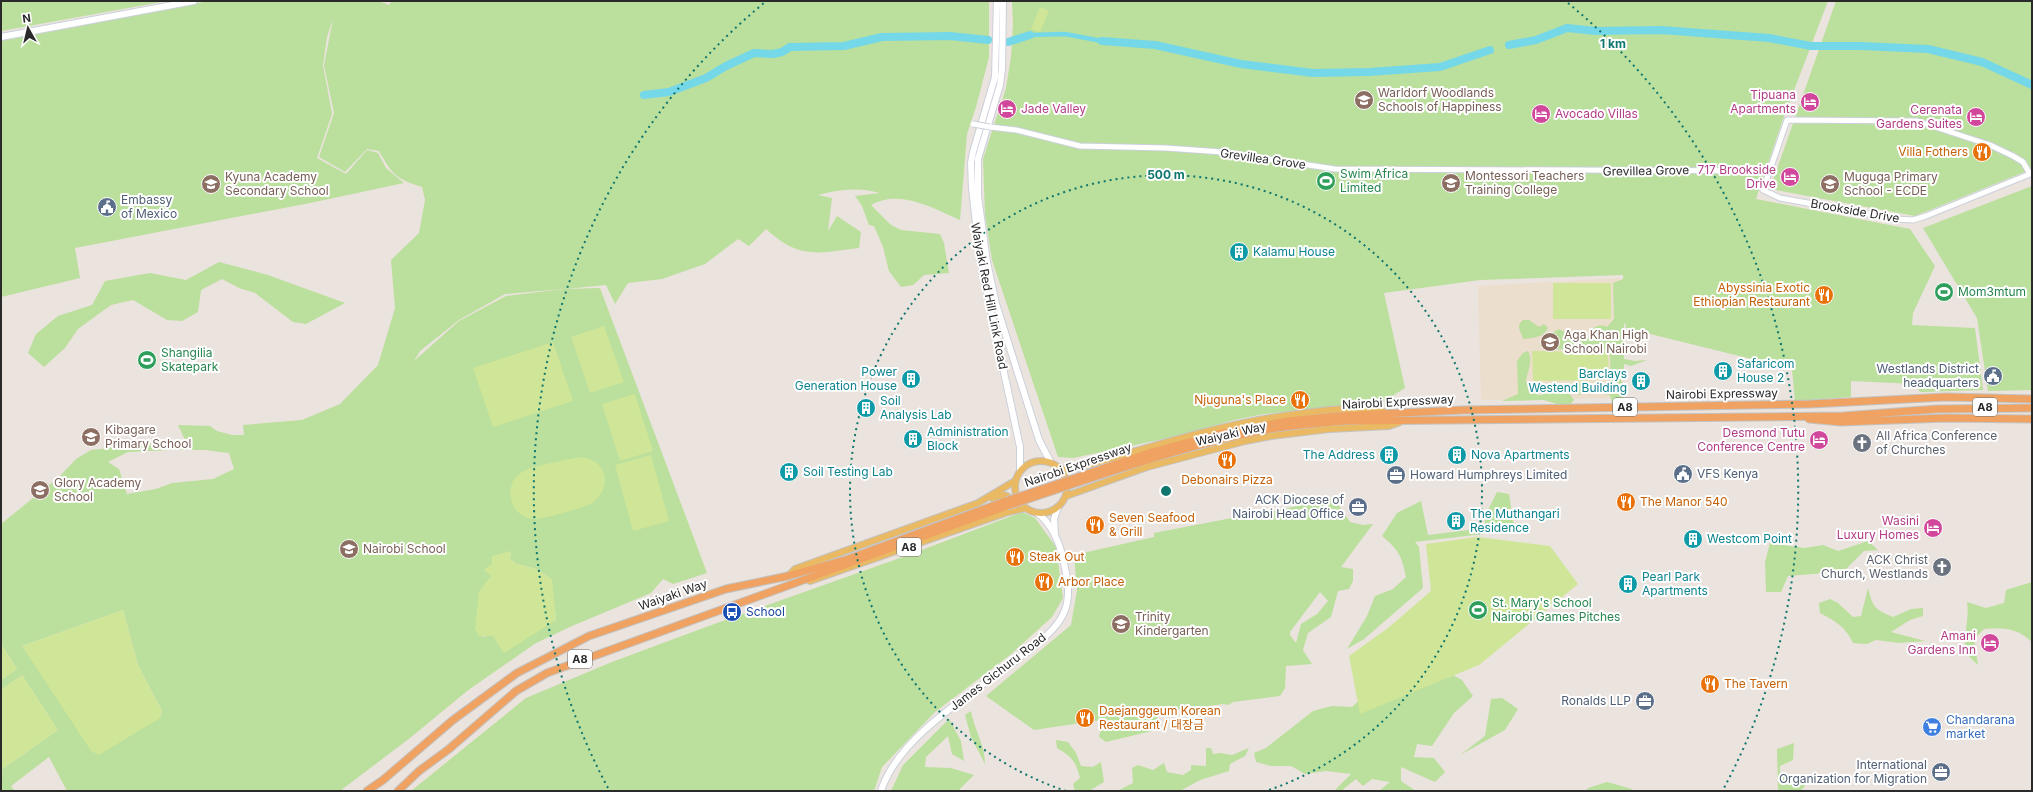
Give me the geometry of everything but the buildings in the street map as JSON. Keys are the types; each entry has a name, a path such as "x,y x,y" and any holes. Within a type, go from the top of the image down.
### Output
{"highway":[{"name":"Nairobi Expressway","path":"788,576 851,560 999,504 1149,453 1223,433 1290,423 1390,413 1463,410 1810,404 1946,397 2032,399"},
{"name":"Nairobi Expressway","path":"1008,509 1153,457 1290,423 1406,420 1794,417 1842,416 1937,408 2032,408"},
{"path":"1794,417 1820,422 1938,418 2032,419"},
{"name":"A8","path":"398,791 419,771 449,749 506,699 547,673 585,657 793,584 851,560 1008,509"},
{"name":"Waiyaki Way","path":"367,791 482,698 517,673 540,660 588,636 683,603 726,589 788,576"}],"main road":[{"path":"1,37 194,1"},
{"name":"Waiyaki Red Hill Link Road","path":"997,1 995,77 976,138 971,163 971,174 979,254 1020,446 1020,472"},
{"name":"Waiyaki Red Hill Link Road","path":"1003,1 1002,69 1000,85 978,159 977,182 987,262 1008,344 1025,391 1039,440 1051,463"},
{"path":"999,351 1002,346 1008,344"},
{"name":"Waiyaki Way","path":"1060,470 1081,467 1202,432 1278,416 1347,409 1390,413"},
{"name":"Waiyaki Way","path":"1066,496 1090,486 1170,461 1251,440 1329,429 1389,426 1406,420"},
{"path":"1030,463 1051,463 1060,470 1065,478 1067,486 1066,496 1058,507 1054,519 1055,535 1045,520 1037,513 1025,508 1016,496 1015,482 1020,472 1030,463"},
{"path":"1081,467 1074,471 1072,480 1075,485 1079,487 1090,486"},
{"name":"Waiyaki Way","path":"788,576 795,568 978,503 1015,482"},
{"path":"978,503 1002,494 1010,497 1013,506 1008,509"},
{"path":"1037,513 1048,512 1058,507"},
{"name":"A8","path":"793,584 813,580 866,562 1008,509 1025,508"},
{"name":"James Gichuru Road","path":"881,791 888,774 908,746 918,736 1045,637 1065,611 1068,588 1062,552 1055,535"}],"street":[{"path":"1770,171 1786,120 1917,121 1990,145 2023,162 2031,174"},
{"name":"Grevillea Grove","path":"973,124 1016,130 1085,147 1166,148 1222,152 1335,169 1770,171"},
{"name":"Brookside Drive","path":"1770,171 1763,190 1780,198 1895,219 1913,220 2031,174"}],"shaded area":[{"name":"Aga Khan High School Nairobi","path":"1619,278 1623,398 1481,400 1478,286"}],"green space":[{"path":"1,1 167,1 1,31"},
{"path":"209,1 378,1 389,5 392,1 989,1 989,57 976,107 967,134 960,220 916,202 905,200 893,199 871,205 891,225 901,230 940,234 944,243 949,273 924,275 913,285 901,287 889,271 883,247 874,226 869,225 862,206 855,196 880,193 857,189 834,191 818,195 832,198 828,231 837,216 861,232 859,248 832,252 810,252 799,250 778,239 766,229 749,246 738,239 705,264 662,279 628,283 615,304 606,285 565,289 600,288 707,573 673,584 663,579 651,593 572,626 536,643 467,691 410,738 340,791 67,791 49,757 11,786 15,791 1,791 1,770 58,730 22,675 1,690 1,680 17,669 1,644 1,524 59,477 76,459 91,450 185,440 178,425 210,426 217,431 232,435 244,435 243,425 302,420 340,404 378,365 395,308 391,260 419,233 425,200 422,187 406,181 396,175 379,151 367,149 345,172 319,157 334,113 324,65 333,19 327,37 323,65 332,114 317,158 346,174 367,150 378,153 386,168 404,183 310,203 75,248 80,278 1,297 1,41","holes":["564,289 506,296 459,321 414,361 420,351 459,320 505,294","205,450 229,453 234,469 213,479 172,483 156,489 127,494 119,469 108,462 128,452","511,551 510,559 517,564 536,569 551,579 556,620 483,637 479,592","123,610 138,665 162,711 160,718 22,646"]},
{"path":"1012,1 1828,1 1782,122 1756,199 1910,229 1935,266 1913,313 1912,325 1975,328 1983,390 1920,392 1915,384 1851,381 1851,397 1795,401 1792,369 1626,328 1625,322 1624,359 1635,361 1647,360 1631,366 1624,364 1624,372 1620,377 1624,387 1624,397 1621,403 1612,402 1610,395 1588,392 1585,389 1585,385 1588,384 1611,381 1610,356 1607,350 1548,349 1546,346 1540,346 1541,338 1548,338 1552,333 1559,329 1573,336 1585,334 1585,339 1590,337 1590,331 1594,328 1600,326 1607,327 1614,319 1613,283 1623,279 1623,275 1480,280 1384,293 1405,388 1381,403 1264,414 1234,420 1178,436 1073,458 1058,457 992,260 985,215 983,159 1006,88 1011,57 1013,24"},
{"path":"1836,1 2032,1 2032,169 1915,216 1770,189"},
{"path":"1040,7 1049,11 1040,32 1031,29"},
{"path":"2032,186 2032,390 1988,391 1977,318 1923,228"},
{"path":"219,262 268,275 345,303 306,324 293,322 255,293 239,288 222,279 201,290 198,312 182,321 167,320 133,300 111,305 78,329 65,348 44,367 28,353 36,334 58,316 92,305 105,281 150,273 186,280"},
{"path":"1553,283 1611,283 1611,319 1553,319"},
{"path":"1523,320 1529,320 1539,327 1544,324 1548,328 1540,336 1523,339 1519,329 1519,324"},
{"path":"604,326 624,382 590,393 571,337"},
{"path":"553,342 573,401 493,427 473,368"},
{"path":"1528,351 1530,355 1530,362 1526,382 1538,384 1537,395 1542,395 1543,384 1571,384 1579,382 1582,384 1580,395 1576,394 1574,391 1569,393 1574,400 1570,405 1563,406 1544,400 1502,401 1518,394 1517,361 1523,353"},
{"path":"1532,351 1608,352 1609,380 1533,381"},
{"path":"635,394 653,451 620,461 602,404"},
{"path":"651,455 669,521 633,531 615,465"},
{"path":"580,457 590,459 597,463 602,469 605,476 605,483 598,498 591,504 548,517 535,519 526,517 519,513 514,507 511,499 512,483 517,476 524,471 535,467"},
{"path":"1497,492 1509,494 1513,521 1517,530 1415,542 1419,547 1423,588 1364,639 1347,649 1367,616 1375,596 1393,589 1406,577 1401,558 1396,549 1382,536 1397,513 1421,501 1428,535 1484,528 1486,514"},
{"path":"1334,498 1350,522 1363,525 1373,524 1341,567 1353,569 1353,581 1349,589 1338,591 1331,617 1308,633 1303,650 1312,664 1286,666 1285,688 1280,696 1233,702 1228,705 1224,704 1158,712 1157,725 1152,731 1106,742 1099,737 1102,724 1101,720 1034,730 986,696 1071,625 1077,590 1074,555 1154,537 1154,533 1232,518 1233,520","holes":["1320,592 1328,601 1317,614 1301,624 1296,643 1290,635 1290,632"]},
{"path":"1022,512 1035,518 1056,547 1063,598 1052,617 1010,655 935,712 882,767 874,791 411,791 526,698 612,662 914,553"},
{"name":"St. Mary's School Nairobi Games Pitches","path":"1477,537 1550,546 1578,584 1479,665 1360,714 1349,656 1388,628 1431,591 1426,544"},
{"path":"1868,541 1878,550 1864,551 1846,569 1825,573 1788,576 1781,592 1766,592 1765,562 1770,543 1805,548 1823,545 1838,551"},
{"path":"511,551 510,559 517,564 536,569 552,579 556,620 504,653 493,636 479,636 475,629 479,592 491,576 484,570 492,564 492,556"},
{"path":"2032,582 2032,642 2027,637 2015,631 1997,628 1984,629 1974,639 1978,665 1967,653 1965,641 1968,615 1967,602 1986,608 2004,603 2006,590"},
{"path":"1868,588 1875,607 1893,617 1911,609 1923,608 1923,616 1910,620 1891,632 1925,641 1899,643 1876,640 1867,644 1853,643 1840,625 1820,613 1819,603 1830,599 1838,603 1853,617 1861,616"},
{"path":"123,610 138,665 162,711 160,718 99,755 91,751 22,646"},
{"path":"1,644 17,669 1,680"},
{"path":"1442,669 1462,680 1473,696 1454,713 1432,746 1417,744 1414,757 1434,758 1445,772 1435,782 1401,767 1401,781 1416,791 1379,791 1390,782 1372,779 1363,786 1356,779 1341,791 1334,791 1351,774 1326,771 1305,774 1291,766 1271,766 1256,762 1254,753 1266,748 1313,711 1332,706 1352,707 1370,690"},
{"path":"22,675 58,730 1,770 1,690"},
{"path":"1502,698 1518,709 1505,730 1460,755 1485,736 1491,699"},
{"path":"971,711 985,757 985,764 971,737 965,715"},
{"path":"949,719 961,741 964,761 952,754 948,736 926,757 925,767 951,768 974,775 958,791 891,791 903,765"},
{"path":"1056,740 1068,742 1076,753 1081,766 1093,767 1101,762 1104,782 1089,791 1075,791 1073,784 1080,778 1077,767 1067,754 1057,748"},
{"path":"1794,743 1793,760 1780,766 1780,776 1803,775 1806,784 1801,791 1778,791 1777,749"},
{"path":"1206,748 1211,748 1213,754 1220,753 1232,755 1249,748 1245,756 1230,764 1229,771 1200,780 1180,791 1117,791 1133,783 1132,768 1138,765 1153,770 1164,763 1167,772 1183,775 1191,770 1191,765 1206,766"},
{"path":"1607,782 1632,789 1632,791 1586,791 1588,788"}],"waterway":[{"path":"1509,45 1536,40 1567,28 1596,31 1661,30 1769,38 1811,46 1861,46 1928,49 1982,62 2032,85"},
{"path":"1030,35 1065,34 1102,41"},
{"path":"1008,42 1030,35"},
{"path":"644,95 669,92 706,78 726,66 754,53 773,54 782,52 790,47 844,46 882,37 950,36 988,40"},
{"path":"1102,41 1155,45 1241,64 1313,73 1369,72 1440,67 1490,50"}],"place":[{"name":"Warldorf Woodlands Schools of Happiness","path":"1364,100"},
{"name":"Tipuana Apartments","path":"1810,102"},
{"name":"Jade Valley","path":"1007,109"},
{"name":"Avocado Villas","path":"1541,114"},
{"name":"Cerenata Gardens Suites","path":"1976,117"},
{"name":"Villa Fothers","path":"1982,152"},
{"name":"717 Brookside Drive","path":"1790,177"},
{"name":"Swim Africa Limited","path":"1326,181"},
{"name":"Montessori Teachers Training College","path":"1451,183"},
{"name":"Kyuna Academy Secondary School","path":"211,184"},
{"name":"Muguga Primary School - ECDE","path":"1830,184"},
{"name":"Embassy of Mexico","path":"107,207"},
{"name":"Kalamu House","path":"1239,252"},
{"name":"Mom3mtum","path":"1944,292"},
{"name":"Abyssinia Exotic Ethiopian Restaurant","path":"1824,295"},
{"name":"Aga Khan High School Nairobi","path":"1550,342"},
{"name":"Shangilia Skatepark","path":"147,360"},
{"name":"Safaricom House 2","path":"1723,371"},
{"name":"Westlands District headquarters","path":"1993,376"},
{"name":"Power Generation House","path":"911,379"},
{"name":"Barclays Westend Building","path":"1641,381"},
{"name":"Njuguna's Place","path":"1300,400"},
{"name":"Soil Analysis Lab","path":"866,408"},
{"name":"Kibagare Primary School","path":"91,437"},
{"name":"Administration Block","path":"913,439"},
{"name":"Desmond Tutu Conference Centre","path":"1819,440"},
{"name":"All Africa Conference of Churches","path":"1862,443"},
{"name":"The Address","path":"1389,455"},
{"name":"Nova Apartments","path":"1457,455"},
{"name":"Debonairs Pizza","path":"1227,460"},
{"name":"Soil Testing Lab","path":"789,472"},
{"name":"VFS Kenya","path":"1683,474"},
{"name":"Howard Humphreys Limited","path":"1396,475"},
{"name":"Glory Academy School","path":"40,490"},
{"name":"The Manor 540","path":"1626,502"},
{"name":"ACK Diocese of Nairobi Head Office","path":"1358,507"},
{"name":"The Muthangari Residence","path":"1456,521"},
{"name":"Seven Seafood & Grill","path":"1095,525"},
{"name":"Wasini Luxury Homes","path":"1933,528"},
{"name":"Westcom Point","path":"1693,539"},
{"name":"Nairobi School","path":"349,549"},
{"name":"Steak Out","path":"1015,557"},
{"name":"ACK Christ Church, Westlands","path":"1942,567"},
{"name":"Arbor Place","path":"1044,582"},
{"name":"Pearl Park Apartments","path":"1628,584"},
{"name":"St. Mary's School Nairobi Games Pitches","path":"1478,610"},
{"name":"School","path":"732,612"},
{"name":"Trinity Kindergarten","path":"1121,624"},
{"name":"Amani Gardens Inn","path":"1990,643"},
{"name":"The Tavern","path":"1710,684"},
{"name":"Ronalds LLP","path":"1645,701"},
{"name":"Daejanggeum Korean Restaurant / 대장금","path":"1085,718"},
{"name":"Chandarana market","path":"1932,727"},
{"name":"International Organization for Migration","path":"1941,772"}]}
